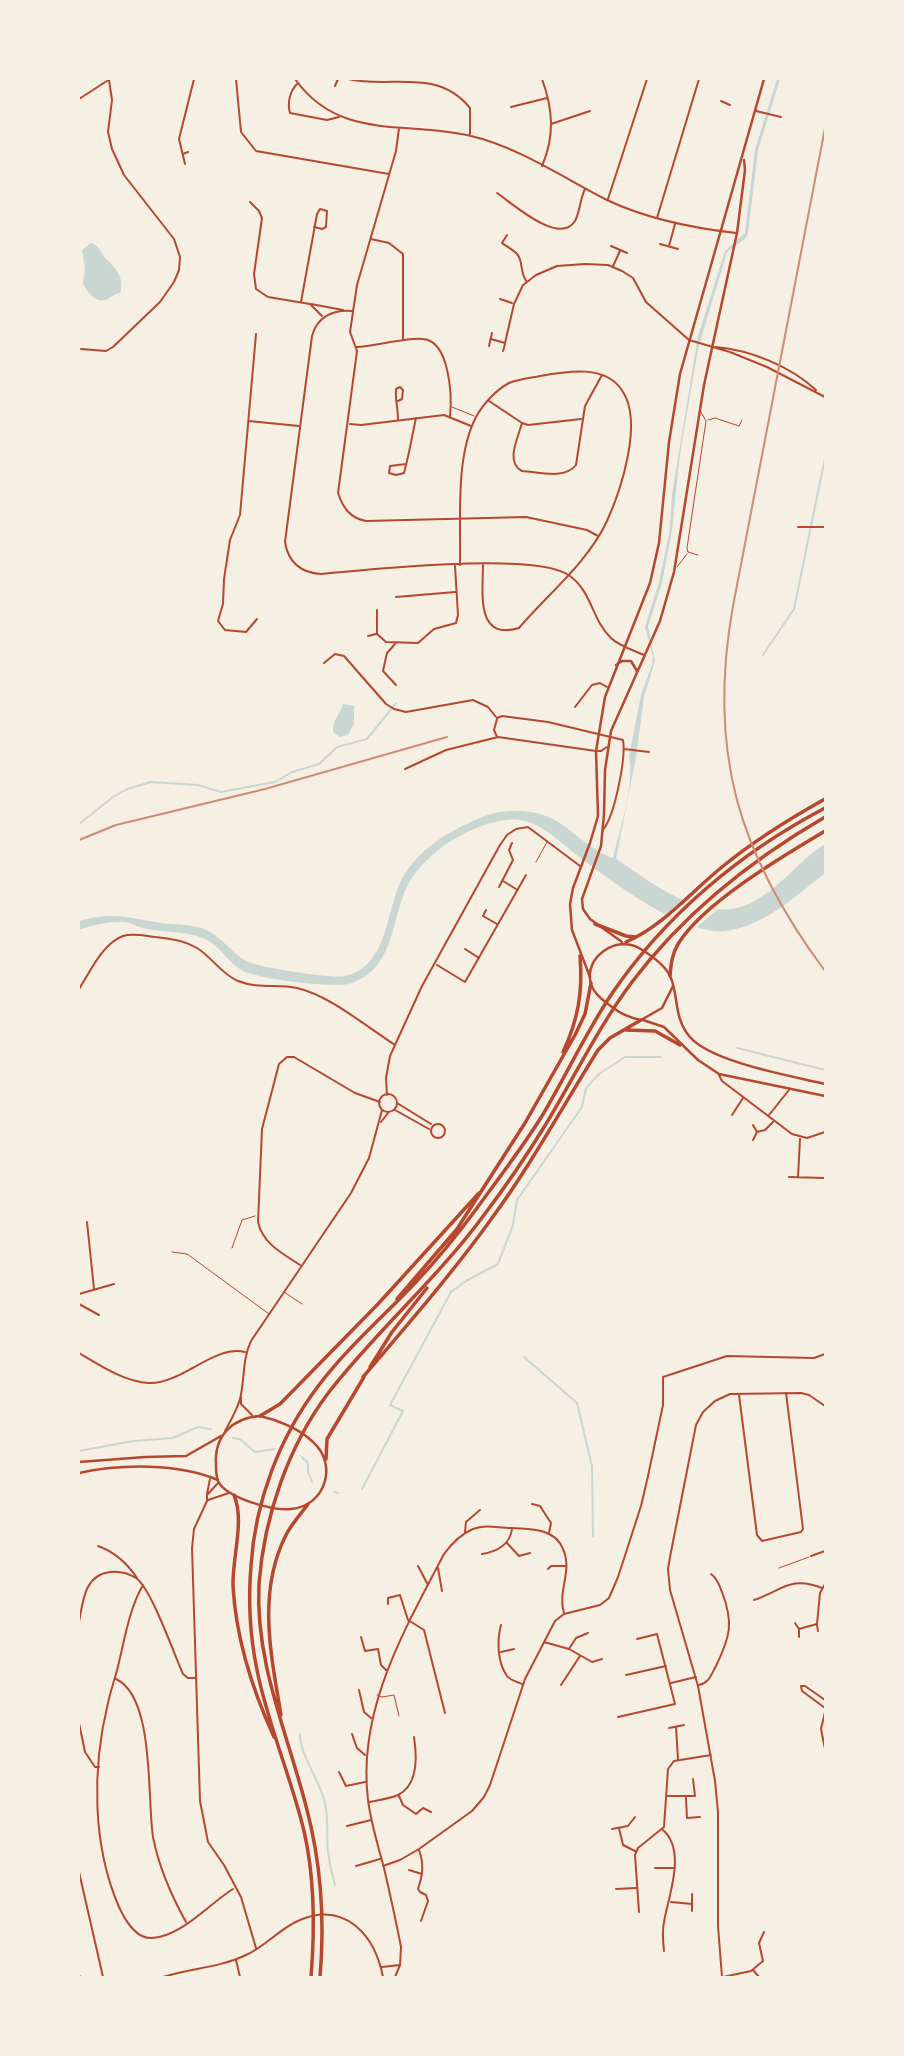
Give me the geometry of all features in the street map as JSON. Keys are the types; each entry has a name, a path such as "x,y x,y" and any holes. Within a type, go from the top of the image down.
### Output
{"highway":[{"path":"624,942 653,927 754,842 825,799"},
{"path":"311,1977 314,1929 310,1861 296,1802 257,1671 250,1622 251,1564 261,1501 287,1437 303,1408 339,1361 416,1282 475,1210 540,1119 611,995 670,922 727,871 788,829 825,808"},
{"path":"326,1459 327,1438 363,1377 392,1332 471,1233 513,1174 632,981 684,922 723,886 825,817"},
{"path":"670,976 674,954 684,937 711,910 754,876 825,831"},
{"path":"595,924 626,936 638,937"},
{"path":"554,1073 573,1031 580,1007 580,956"},
{"path":"387,1311 457,1229 490,1180 554,1073 585,1014 591,983"},
{"path":"363,1377 492,1219 598,1050 610,1038 642,1020"},
{"path":"624,1031 654,1031 680,1045"},
{"path":"260,1416 280,1404 378,1304 490,1180"},
{"path":"320,1977 323,1930 319,1866 307,1808 265,1668 259,1604 264,1548 274,1505 298,1441 330,1391 392,1320 435,1277"},
{"path":"234,1495 240,1514 233,1583 238,1635 261,1709 282,1755"},
{"path":"282,1722 269,1646 270,1591 285,1537 308,1504"}],"main road":[{"path":"764,79 680,374 669,442 659,543 650,583 607,688 596,751 598,816 573,888 570,914 580,956 601,999 626,1016 664,1027 680,1045 719,1074 825,1096"},
{"path":"743,157 745,170 737,233 700,410 674,572 660,621 611,731 601,846 584,887 582,904 595,924 624,942 640,948 670,976 684,1027 699,1046 731,1059 825,1084"},
{"path":"616,665 622,661 631,661 638,673"},
{"path":"590,977 600,953 624,942"},
{"path":"642,1020 662,1008 673,986"},
{"path":"79,1473 116,1467 186,1470 218,1481 229,1493 284,1510 297,1508 316,1499 323,1489 327,1471 326,1459 313,1441 285,1425 253,1416 239,1420 221,1436 215,1455 218,1481"},
{"path":"79,1462 186,1456 221,1436"}],"street":[{"path":"79,99 110,79 113,100 108,132 112,149 124,175 174,239 180,257 179,270 160,302 113,347 106,351 80,349"},
{"path":"185,164 179,139 194,79"},
{"path":"236,79 241,132 256,151 389,174"},
{"path":"295,79 311,97 340,117 358,123 470,135 542,166 607,200 656,219 737,233"},
{"path":"335,86 338,79"},
{"path":"348,79 362,82 421,82 445,89 470,108 470,135"},
{"path":"542,79 548,98 551,124 549,150 542,166"},
{"path":"607,200 647,79"},
{"path":"656,219 699,79"},
{"path":"298,83 290,96 290,113 327,120 340,117"},
{"path":"511,107 548,98"},
{"path":"721,101 730,105"},
{"path":"551,124 590,111"},
{"path":"756,111 781,117"},
{"path":"399,128 389,174 357,285 353,311 351,338 356,347 349,424 338,493 347,512 366,521 526,517 587,530 598,537"},
{"path":"182,154 188,152"},
{"path":"497,193 543,225 559,228 573,224 585,188"},
{"path":"250,202 262,218 254,274 256,289 268,297 353,311"},
{"path":"301,303 314,227 318,211 327,211 326,227 314,227"},
{"path":"669,246 676,223"},
{"path":"497,245 507,236"},
{"path":"371,239 389,243 403,254 403,341"},
{"path":"502,243 520,258 521,272 527,282"},
{"path":"660,244 678,249"},
{"path":"611,246 627,253"},
{"path":"613,267 620,251"},
{"path":"503,351 514,304 527,282 536,275 557,266 585,264 613,267 633,278 646,302 689,340 787,375 819,393"},
{"path":"500,299 514,304"},
{"path":"310,304 323,317"},
{"path":"343,310 323,317 312,336 285,542 289,555 298,567 304,572 321,574 483,564 539,567 568,575 583,587 610,637 645,656"},
{"path":"489,346 492,333"},
{"path":"256,334 240,515 228,551 223,604 218,621 225,630 242,633 257,619"},
{"path":"356,347 421,338 433,342 437,345 444,363 451,392 450,416"},
{"path":"491,339 505,343"},
{"path":"712,346 730,348 768,360 789,370 825,397"},
{"path":"460,565 466,447 476,417 488,400 500,389 516,381 573,371 611,378 624,392 628,401 631,425 618,494 598,537 520,628 502,630 493,626 484,613 483,564"},
{"path":"522,423 513,458 517,468 522,471 566,474 576,465 585,406 601,375"},
{"path":"488,400 528,425 583,419"},
{"path":"398,401 398,421"},
{"path":"349,424 450,416 472,426"},
{"path":"406,464 390,466 389,473 402,475 406,464 416,418"},
{"path":"249,421 300,426"},
{"path":"798,527 825,527"},
{"path":"377,610 377,634 386,642 418,643 434,629 456,623 458,615 455,565"},
{"path":"396,597 456,592"},
{"path":"242,633 242,638"},
{"path":"368,636 377,634"},
{"path":"396,642 387,653 383,671 396,685"},
{"path":"324,663 335,654 344,656 394,709 406,712 473,700 488,707 497,718"},
{"path":"575,707 592,685 596,683 607,688"},
{"path":"497,718 502,716 548,722 623,740 610,815 603,830"},
{"path":"497,718 494,730 498,737"},
{"path":"405,769 446,750 498,737 596,751 608,746"},
{"path":"623,749 649,752"},
{"path":"387,1095 387,1066 394,1045 422,986 507,835 516,829 528,827 581,866"},
{"path":"499,887 513,860 509,851 512,843"},
{"path":"436,964 465,982 526,875"},
{"path":"502,881 517,890"},
{"path":"480,922 486,910"},
{"path":"483,916 498,924"},
{"path":"79,989 97,961 116,940 126,935 166,938 196,947 237,981 305,990 394,1045"},
{"path":"465,949 480,958"},
{"path":"301,1266 270,1245 260,1229 258,1216 264,1118 277,1069 282,1059 294,1058 355,1093 380,1102"},
{"path":"719,1074 722,1081 800,1138 816,1137 825,1132"},
{"path":"769,1115 789,1089"},
{"path":"225,1430 236,1411 246,1352 363,1172 380,1123 382,1097 393,1097 433,1125 443,1126 444,1135 434,1138 430,1130 403,1112 394,1110 380,1123"},
{"path":"732,1115 744,1097"},
{"path":"394,1110 397,1102"},
{"path":"735,1109 739,1112"},
{"path":"382,1110 390,1112"},
{"path":"753,1140 757,1132 765,1130 775,1120"},
{"path":"430,1130 433,1125"},
{"path":"753,1125 757,1132"},
{"path":"799,1177 800,1138"},
{"path":"789,1177 825,1178"},
{"path":"87,1222 94,1289"},
{"path":"79,1294 114,1284"},
{"path":"79,1304 99,1315"},
{"path":"79,1353 132,1380 149,1383 174,1378 231,1350 246,1352"},
{"path":"383,1866 419,1849 472,1811 484,1797 523,1685 555,1621 564,1614 600,1605 608,1598 618,1577 645,1486 663,1405 663,1377 727,1356 814,1358 825,1354"},
{"path":"738,1394 757,1535 762,1541 801,1532 803,1529 786,1393"},
{"path":"764,1932 760,1943 763,1961 753,1969 722,1977 718,1926 718,1812 711,1755 696,1677 670,1591 668,1569 696,1425 704,1412 715,1401 730,1394 801,1393 819,1400 825,1406"},
{"path":"240,1396 241,1404 253,1416"},
{"path":"210,1477 207,1501 194,1529 192,1548 201,1801 208,1842 234,1881 256,1948"},
{"path":"207,1495 218,1481"},
{"path":"207,1501 229,1493"},
{"path":"532,1504 540,1506 551,1523 549,1534"},
{"path":"466,1533 466,1522 480,1510"},
{"path":"395,1977 400,1965 399,1938 368,1802 366,1782 366,1756 372,1718 377,1695 387,1671 437,1567 451,1545 466,1533 491,1526 531,1529 549,1534 559,1541 567,1566 562,1599 564,1614"},
{"path":"482,1554 495,1552 507,1542 512,1528"},
{"path":"507,1542 519,1556 530,1553"},
{"path":"98,1546 128,1564 143,1586 183,1674 188,1678 197,1678"},
{"path":"811,1556 825,1551"},
{"path":"125,1573 128,1564"},
{"path":"418,1566 425,1583 429,1585"},
{"path":"548,1569 551,1566 567,1566"},
{"path":"437,1567 442,1591"},
{"path":"79,1622 88,1586 94,1577 112,1571 137,1578"},
{"path":"698,1686 708,1682 728,1642 730,1632 727,1606 716,1577 711,1574"},
{"path":"754,1600 800,1582 822,1588"},
{"path":"818,1631 822,1588 825,1584"},
{"path":"143,1586 126,1634 107,1703 99,1767 99,1833 114,1895 123,1916 137,1933 153,1938 170,1933 187,1923 235,1888"},
{"path":"388,1604 388,1598 400,1594 410,1622 421,1627 426,1636 445,1713"},
{"path":"795,1623 799,1629 799,1637"},
{"path":"799,1629 817,1624"},
{"path":"501,1625 497,1639 507,1675 523,1685"},
{"path":"569,1650 576,1638 588,1633"},
{"path":"618,1717 675,1704 657,1634 636,1639"},
{"path":"361,1637 365,1651 378,1649 381,1665 387,1671"},
{"path":"544,1642 569,1650 592,1662 602,1659"},
{"path":"500,1653 514,1649"},
{"path":"561,1685 581,1656"},
{"path":"626,1675 666,1666"},
{"path":"670,1683 696,1677"},
{"path":"115,1678 124,1682 144,1723 154,1840 167,1886 187,1923"},
{"path":"825,1700 802,1686 802,1691 825,1710 821,1729 825,1749"},
{"path":"359,1690 364,1712 372,1718"},
{"path":"79,1723 88,1758 95,1767 99,1767"},
{"path":"668,1728 684,1725"},
{"path":"676,1727 678,1760"},
{"path":"352,1734 357,1748 366,1756"},
{"path":"368,1802 399,1795 412,1778 414,1737"},
{"path":"415,1746 423,1744"},
{"path":"636,1852 665,1824 670,1764 678,1760 711,1755"},
{"path":"339,1772 346,1786 366,1782"},
{"path":"666,1796 695,1796 693,1779"},
{"path":"399,1795 403,1805 416,1814 422,1808 431,1812"},
{"path":"686,1797 687,1818 700,1817"},
{"path":"612,1829 628,1826 635,1817"},
{"path":"347,1826 372,1820"},
{"path":"620,1828 623,1845 636,1852"},
{"path":"662,1829 672,1842 674,1868 670,1902 663,1924 664,1951"},
{"path":"419,1849 423,1874 418,1889 426,1895 428,1901 421,1921"},
{"path":"636,1852 639,1912"},
{"path":"356,1866 381,1858"},
{"path":"655,1868 674,1868"},
{"path":"409,1870 423,1874"},
{"path":"79,1872 103,1977"},
{"path":"616,1889 637,1888"},
{"path":"692,1894 692,1911"},
{"path":"670,1902 692,1904"},
{"path":"163,1977 177,1972 200,1970 251,1953 292,1925 323,1915 343,1918 363,1931 377,1952 383,1977"},
{"path":"235,1959 240,1977"},
{"path":"381,1967 400,1965"},
{"path":"753,1969 759,1977"}],"lane":[{"path":"451,407 476,417"},
{"path":"674,572 688,552 688,530 706,421 700,410"},
{"path":"706,421 715,418 740,426 742,420"},
{"path":"688,552 698,555"},
{"path":"536,862 548,841"},
{"path":"232,1248 242,1220 258,1216"},
{"path":"172,1252 187,1254 269,1314"},
{"path":"283,1292 302,1304"},
{"path":"779,1568 811,1556"},
{"path":"377,1695 394,1695 399,1716"},
{"path":"395,1717 403,1715"}],"shaded area":[{"path":"777,79 780,79 758,150 748,233 745,239 727,252 698,349 680,454 672,530 662,583 648,626 655,661 644,697 636,757 616,859 648,881 684,900 702,907 721,909 739,907 758,899 825,844 825,873 770,915 731,930 713,931 672,918 651,906 610,880 536,825 520,820 508,820 491,823 464,834 443,846 425,862 405,891 383,956 376,967 352,983 315,984 252,974 238,968 212,943 204,939 125,922 79,930 79,921 112,916 194,926 211,932 239,957 251,963 338,977 359,971 377,951 399,885 411,865 438,840 477,819 509,811 547,816 593,848 613,858 628,793 629,756 641,695 652,665 653,657 645,627 659,582 670,529 672,494 698,336 725,251 745,233 755,150"},
{"path":"91,243 98,248 120,278 120,293 105,300 94,298 83,283 85,269 82,250"},
{"path":"343,704 354,706 354,724 348,735 340,737 334,733 333,725"}],"pier":[{"path":"685,898 721,906 695,929 663,916"}],"waterway":[{"path":"763,655 794,609 825,458"},
{"path":"79,824 113,797 127,789 151,782 198,785 221,792 275,782 292,772 319,764 337,747 367,739 396,703"},
{"path":"737,1048 825,1070"},
{"path":"362,1489 403,1411 390,1405 451,1292 498,1264 513,1225 517,1200 582,1107 586,1088 599,1074 625,1057 661,1057"},
{"path":"524,1357 577,1403 592,1466 593,1536"},
{"path":"79,1451 133,1441 173,1438 198,1427 211,1429"},
{"path":"233,1438 240,1439 255,1452 275,1449"},
{"path":"302,1457 308,1463 312,1482"},
{"path":"334,1492 338,1493"},
{"path":"300,1734 303,1749 326,1806 328,1851 335,1885"}],"railway":[{"path":"825,128 733,606 726,658 724,707 728,754 737,799 751,842 770,885 795,928 825,971"},
{"path":"79,840 116,825 265,789 447,737"}]}
